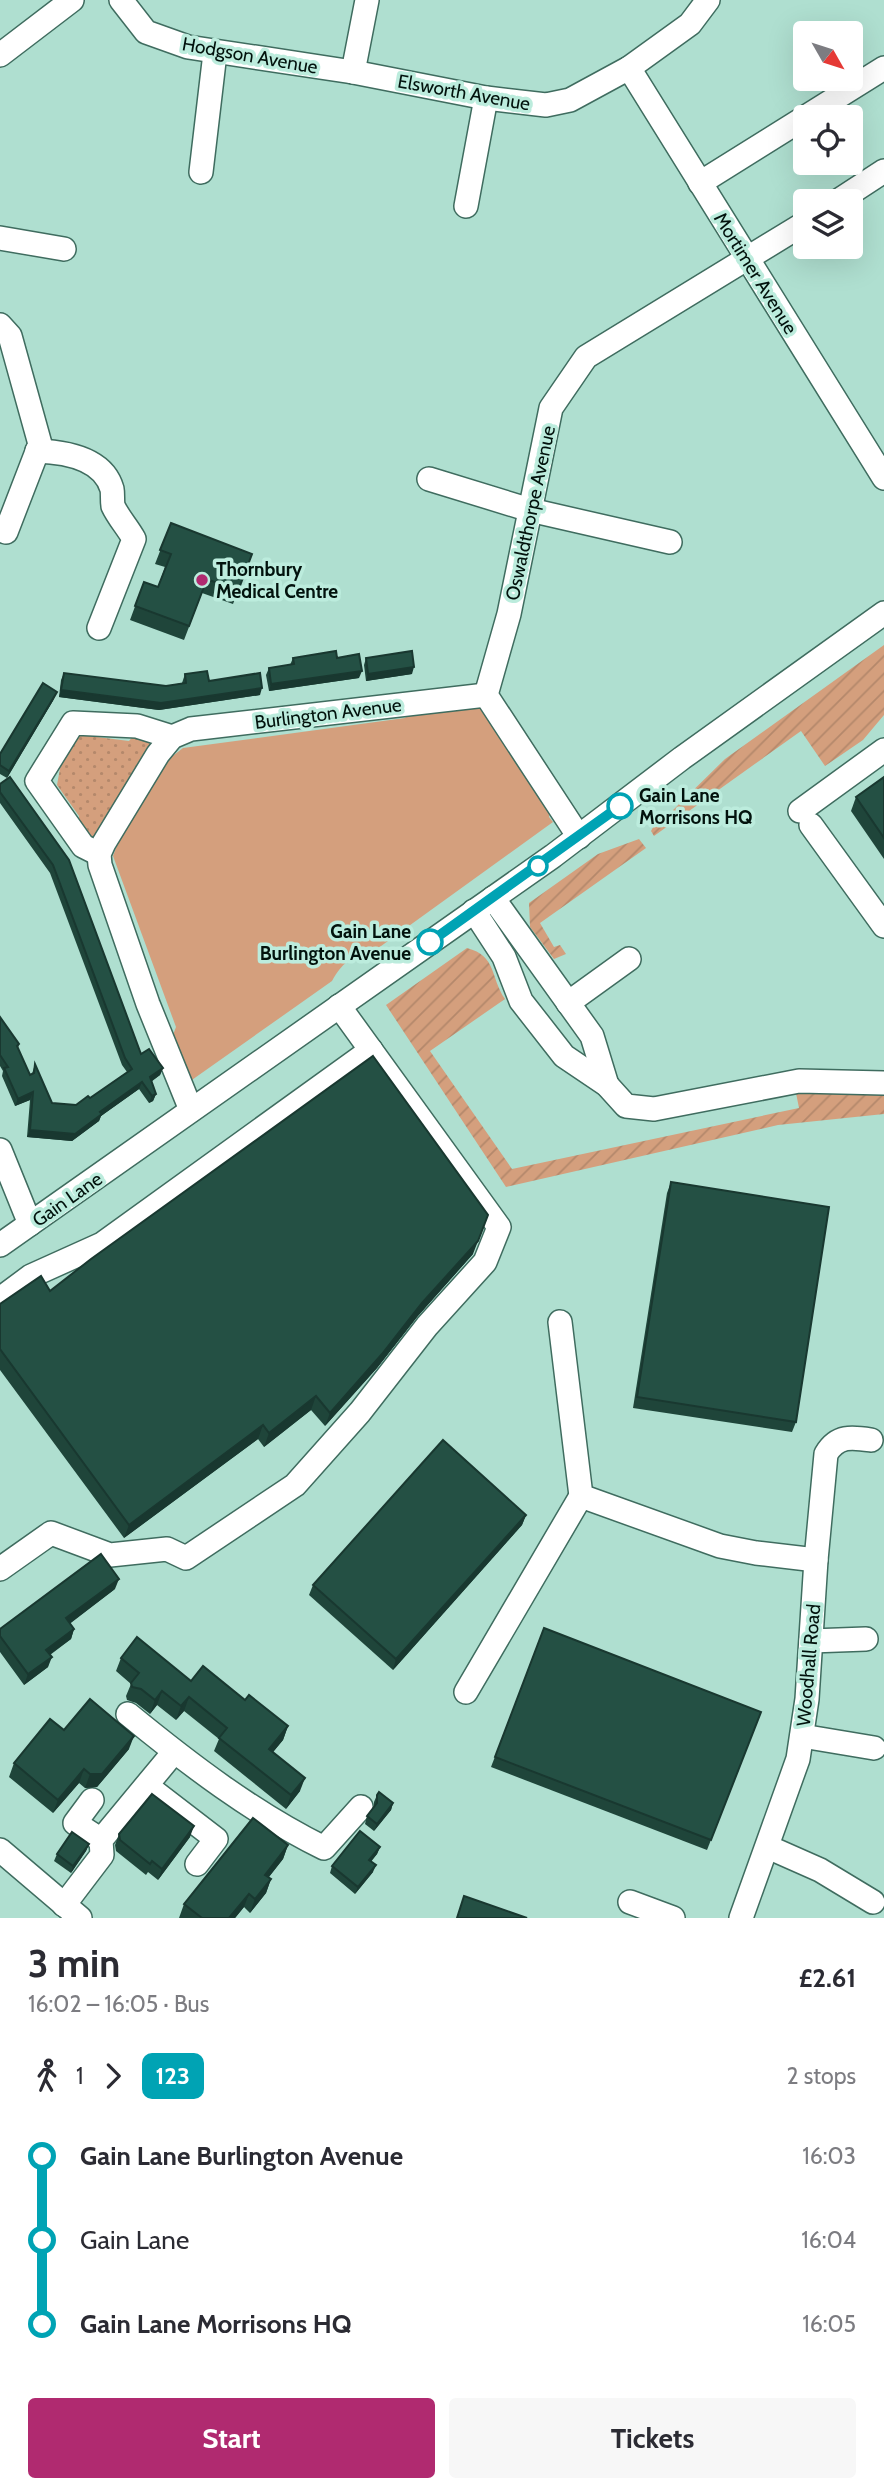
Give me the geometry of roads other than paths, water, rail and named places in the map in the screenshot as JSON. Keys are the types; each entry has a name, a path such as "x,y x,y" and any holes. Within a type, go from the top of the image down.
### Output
{"street":[{"path":"0,55 72,0"},
{"name":"Hodgson Avenue","path":"121,0 146,32 188,47 353,72"},
{"path":"353,72 367,0"},
{"name":"Elsworth Avenue","path":"353,72 486,98 546,106 570,100 629,68 690,24 708,0"},
{"path":"201,172 215,53"},
{"name":"Mortimer Avenue","path":"629,68 884,478"},
{"path":"700,183 884,68"},
{"path":"466,206 486,98"},
{"path":"856,189 884,171"},
{"name":"Oswaldthorpe Avenue","path":"486,695 509,614 551,408 586,357 793,231"},
{"path":"0,238 64,250"},
{"path":"0,325 10,336 40,444 6,532 0,530"},
{"path":"37,451 72,455 90,462 102,472 112,489 113,505 134,539 99,628"},
{"path":"429,479 530,510 670,542"},
{"name":"Gain Lane","path":"0,1245 579,837 682,758 884,613"},
{"path":"486,695 579,837"},
{"name":"Burlington Avenue","path":"172,737 191,729 486,695"},
{"path":"99,854 83,846 37,781 73,723 137,726 172,737 151,765 99,854 100,865 148,1004 191,1110"},
{"path":"883,750 805,818 884,926"},
{"path":"483,905 568,1003 592,1036 607,1085"},
{"path":"483,905 522,1001 564,1056 607,1085 626,1106 646,1110 799,1081 884,1083"},
{"path":"568,1003 629,959"},
{"path":"0,1569 51,1533 110,1555 167,1549 186,1558 295,1485 360,1412 427,1326 485,1262 499,1227 339,1006"},
{"path":"564,1056 592,1036"},
{"path":"0,1298 32,1276 102,1244 371,1050"},
{"path":"0,1150 30,1224"},
{"path":"466,1692 581,1496 560,1322"},
{"name":"Woodhall Road","path":"741,1918 791,1782 802,1736 826,1454 834,1444 845,1438 872,1440"},
{"path":"581,1496 720,1546 816,1560"},
{"path":"811,1641 866,1639"},
{"path":"128,1714 174,1752 286,1829 324,1848 361,1807"},
{"path":"802,1736 862,1754"},
{"path":"0,1850 72,1911 102,1855 101,1840 174,1752"},
{"path":"147,1786 216,1839 197,1864"},
{"path":"92,1800 75,1823 101,1840"},
{"path":"768,1847 820,1870 873,1902"},
{"path":"630,1902 673,1918"}],"place":[{"name":"Thornbury Medical Centre","path":"202,580"},
{"name":"Gain Lane Morrisons HQ","path":"620,806"},
{"name":"Gain Lane Burlington Avenue","path":"430,942"}]}
